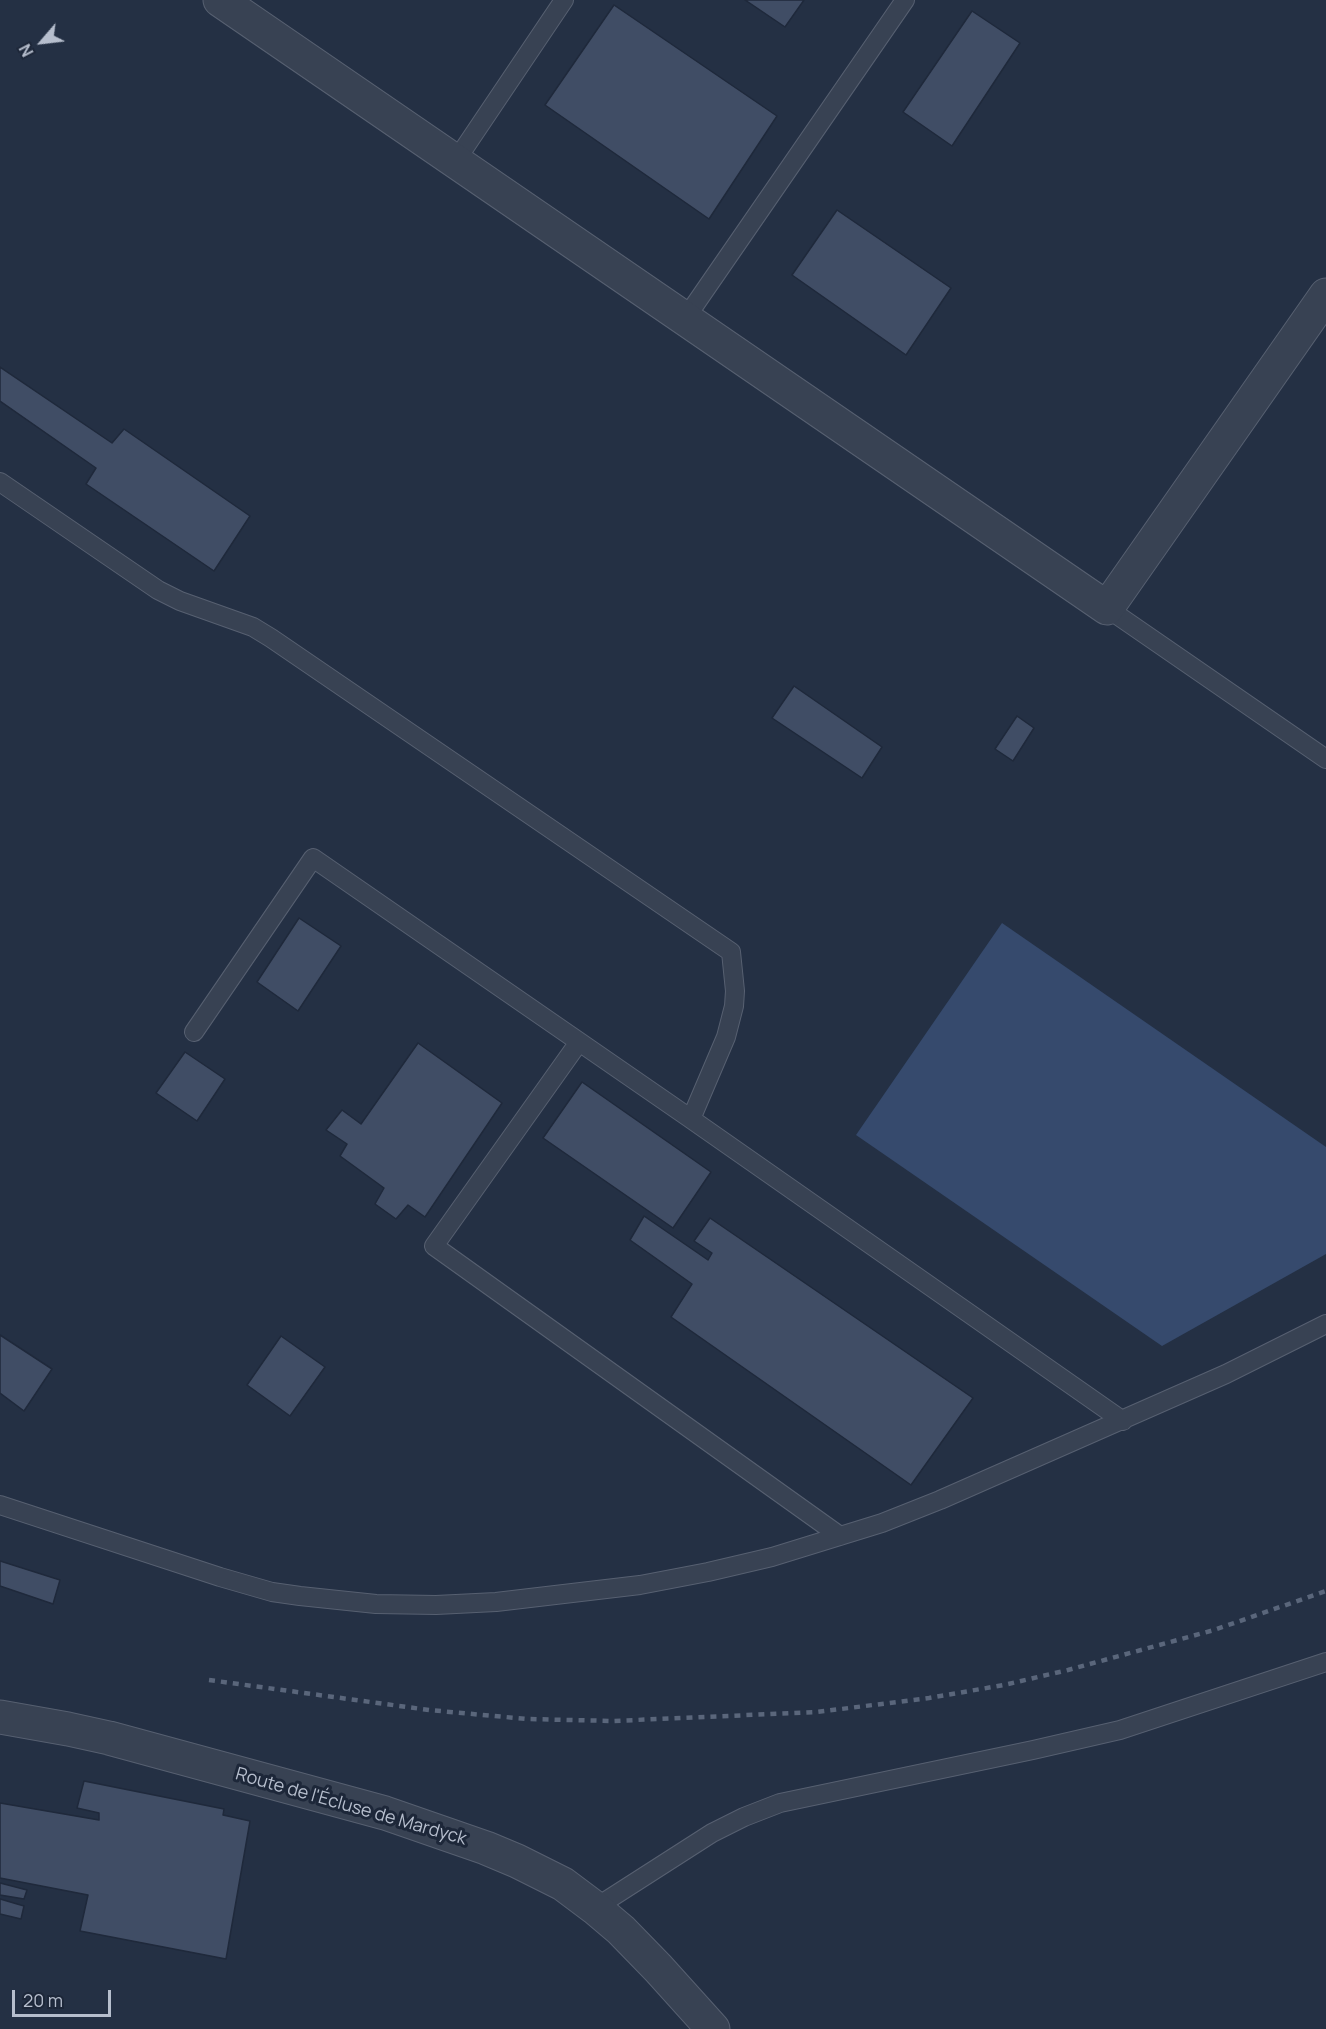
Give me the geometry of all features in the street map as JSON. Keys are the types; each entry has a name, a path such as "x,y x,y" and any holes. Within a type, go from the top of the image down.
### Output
{"street":[{"path":"220,0 1107,608 1326,295"},
{"name":"Route de l'Écluse de Mardyck","path":"0,1717 109,1738 386,1813 517,1861 563,1884 621,1930 713,2029"}],"lane":[{"path":"455,162 564,0"},
{"path":"685,319 905,0"},
{"path":"0,483 158,590 180,601 253,627 271,638 732,952 734,1006 726,1037 691,1119"},
{"path":"1107,608 1326,759"},
{"path":"194,1032 313,858 1123,1421"},
{"path":"579,1042 434,1246 840,1536"},
{"path":"0,1505 272,1592 334,1600 405,1605 496,1602 640,1585 740,1565 840,1536 969,1489 1255,1361 1326,1324"},
{"path":"595,1908 712,1833 780,1803 1120,1730 1326,1662"}],"water":[{"path":"1002,923 1326,1147 1326,1254 1162,1346 856,1135"}],"building":[{"path":"745,0 804,0 785,27"},
{"path":"614,5 777,116 709,219 545,105"},
{"path":"972,11 1020,43 952,146 903,112"},
{"path":"837,210 951,288 906,355 792,275"},
{"path":"0,367 112,443 124,429 250,516 214,571 86,484 96,468 0,401"},
{"path":"794,686 882,747 862,778 772,718"},
{"path":"1017,716 1034,728 1013,761 995,749"},
{"path":"299,918 341,946 298,1011 257,982"},
{"path":"418,1043 502,1103 425,1217 408,1205 396,1219 375,1204 384,1188 340,1156 347,1144 326,1130 342,1110 361,1124"},
{"path":"185,1052 225,1079 197,1121 156,1093"},
{"path":"582,1082 711,1172 673,1228 543,1138"},
{"path":"644,1216 708,1260 712,1253 694,1241 710,1218 973,1398 911,1485 671,1317 692,1284 630,1240"},
{"path":"0,1335 52,1369 24,1411 0,1393"},
{"path":"281,1336 325,1367 290,1416 247,1385"},
{"path":"0,1561 60,1580 53,1604 0,1586"},
{"path":"84,1781 224,1809 223,1815 250,1821 226,1959 80,1931 88,1895 0,1878 0,1803 99,1820 99,1813 77,1808"},
{"path":"0,1883 27,1890 24,1899 0,1895"},
{"path":"0,1899 24,1906 21,1919 0,1914"}],"railway":[{"path":"209,1680 429,1710 527,1719 613,1721 817,1712 929,1698 1004,1685 1068,1670 1214,1630 1326,1591"}]}
